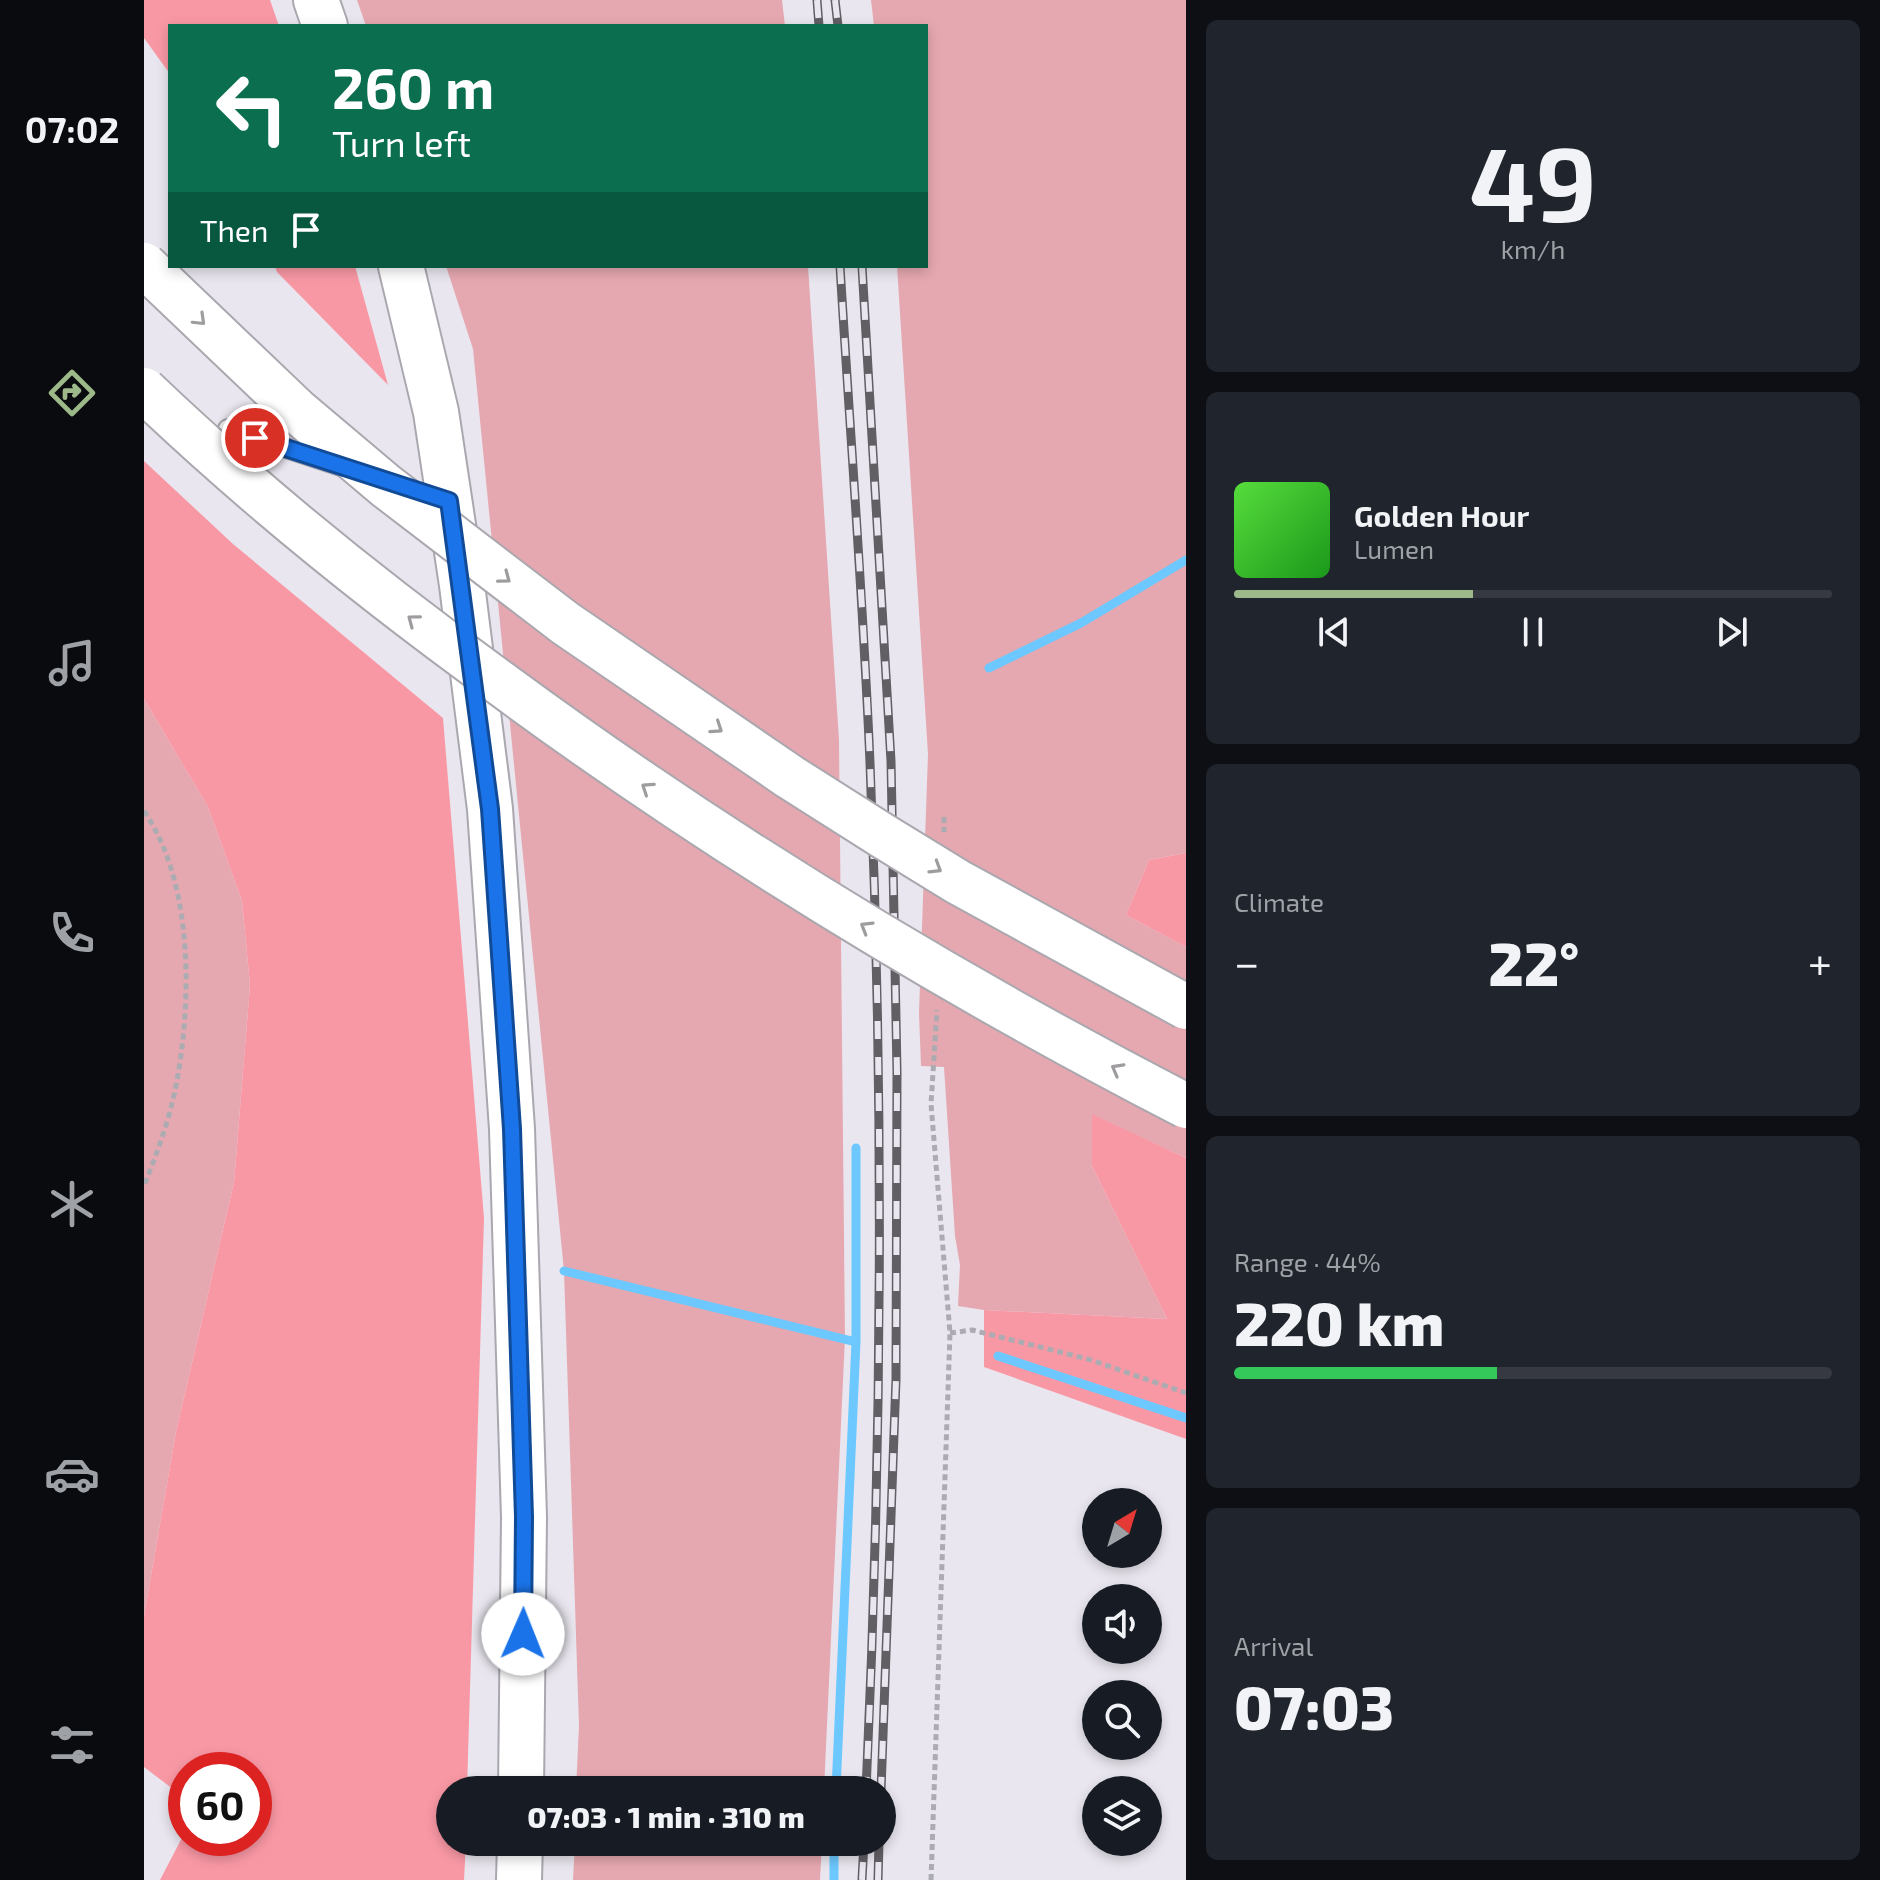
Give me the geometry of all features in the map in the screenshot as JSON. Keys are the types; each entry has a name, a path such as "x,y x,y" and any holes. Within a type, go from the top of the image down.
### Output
{"main road":[{"path":"316,0 324,24"},
{"path":"144,265 296,410 386,486 565,623 790,777 896,844 958,882 1186,1007"},
{"path":"401,268 436,412 434,497 490,809 512,1129 524,1517 521,1776"},
{"path":"144,390 251,488 387,600 645,787 780,875 918,958 1186,1106"},
{"path":"519,1880 520,1856"}],"lane":[{"path":"228,429 434,497"}],"path":[{"path":"144,811 159,833 170,862 178,894 185,965 184,1027 176,1085 168,1120 144,1186"},
{"path":"944,817 944,847"},
{"path":"931,1880 950,1333 931,1104 931,1065 937,1008"},
{"path":"950,1333 972,1330 1088,1359 1186,1393"}],"shaded area":[{"path":"144,0 270,0 278,24 168,24 168,71 144,38"},
{"path":"357,0 782,0 785,24 365,24"},
{"path":"871,0 1186,0 1186,853 1149,860 1126,915 1186,947 1186,1158 1092,1115 1092,1166 1167,1319 958,1306 960,1265 955,1236 944,1067 921,1066 919,1013 928,754 897,268 928,268 928,24 874,24"},
{"path":"276,268 356,268 388,385"},
{"path":"447,268 808,268 839,740 845,1338 825,1776 577,1776 579,1726 564,1271 473,349"},
{"path":"144,461 233,544 443,718 484,1218 467,1776 436,1776 436,1856 465,1856 464,1880 160,1880 172,1856 272,1856 272,1752 168,1752 168,1785 144,1767 144,1616 176,1432 234,1182 250,985 242,901 208,807 144,699"},
{"path":"144,699 208,807 242,901 250,985 234,1182 176,1432 144,1616"},
{"path":"1186,853 1186,947 1126,915 1149,860"},
{"path":"1092,1114 1186,1158 1186,1439 984,1367 984,1310 1167,1319 1092,1166"},
{"path":"574,1856 821,1856 820,1880 573,1880"}],"waterway":[{"path":"989,668 1081,623 1186,560"},
{"path":"837,1776 856,1342 856,1148"},
{"path":"564,1271 856,1342"},
{"path":"998,1356 1186,1418"},
{"path":"834,1856 834,1880"}],"railway":[{"path":"817,0 819,24"},
{"path":"835,0 838,24"},
{"path":"840,268 867,701 878,1020 878,1405 867,1776"},
{"path":"862,268 891,761 897,1072 896,1379 882,1776"},
{"path":"862,1880 863,1856"},
{"path":"878,1880 879,1856"}],"route":[{"path":"255,438 449,501 490,809 512,1129 524,1517 523,1634"}]}
